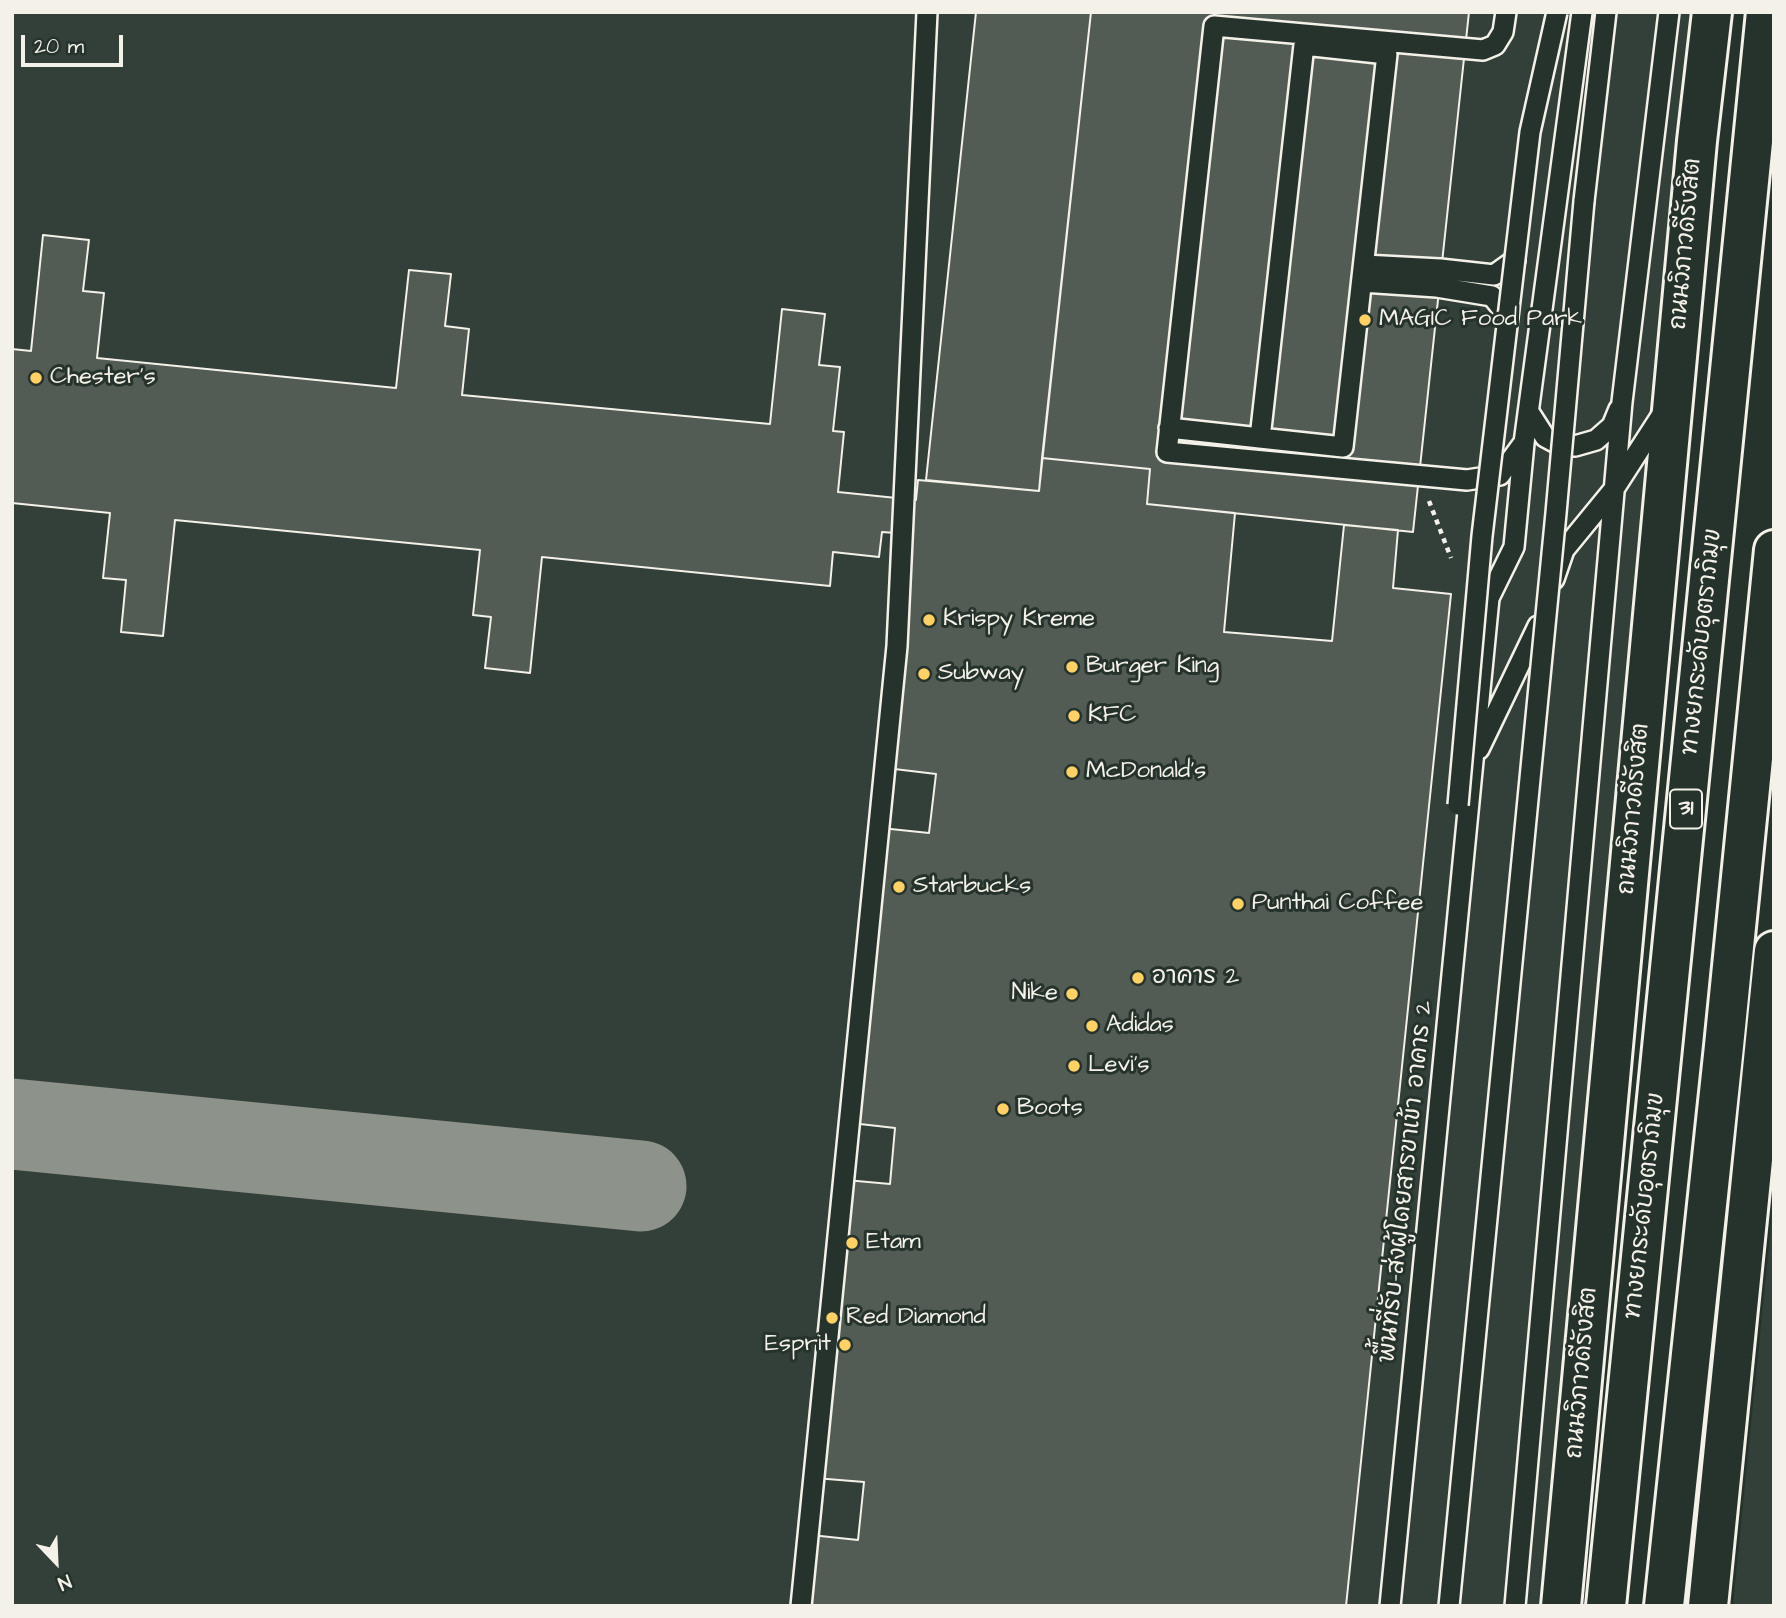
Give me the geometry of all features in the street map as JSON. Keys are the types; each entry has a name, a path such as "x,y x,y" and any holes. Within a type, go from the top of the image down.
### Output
{"highway":[{"name":"ถนนวิภาวดีรังสิต","path":"1560,1606 1695,155 1712,12"},
{"name":"ทางยกระดับอุตราภิมุข","path":"1606,1606 1766,12"},
{"path":"1664,1606 1774,551"},
{"path":"1708,1606 1774,951"}],"lane":[{"path":"801,1606 897,646 927,12"},
{"path":"1506,12 1503,32 1495,45 1483,50 1214,26 1167,452 1467,480 1500,475 1524,443"},
{"path":"1378,1606 1387,1540 1482,536 1530,132 1557,12"},
{"name":"พื้นที่รับ-ส่งผู้โดยสารขาเข้า อาคาร 2","path":"1390,1606 1489,598 1514,547 1524,443 1582,12"},
{"path":"1600,12 1604,37"},
{"path":"1449,1606 1584,201 1606,12"},
{"path":"1515,1606 1622,402 1670,12"},
{"path":"1169,428 1343,447 1363,274 1388,54 1214,34"},
{"path":"1260,438 1304,45"},
{"path":"1363,274 1438,278 1494,275 1515,260"},
{"path":"1438,278 1492,296 1508,316"},
{"path":"1473,763 1538,626 1563,550 1615,489 1672,398"},
{"path":"1529,412 1545,437 1558,444 1574,446 1596,440 1612,426 1622,402"},
{"path":"1443,1606 1538,626"}],"shaded area":[{"path":"12,12 1707,12 1545,1606 12,1606"},
{"path":"1774,1196 1774,1606 1733,1606 1737,1564"}],"building":[{"path":"976,12 1091,12 1039,491 926,480"},
{"path":"1091,12 1469,12 1413,532 1147,504 1150,469 1042,458"},
{"name":"อาคาร 2","path":"43,235 89,240 83,291 104,293 97,358 396,388 409,270 451,274 445,326 469,329 462,395 770,424 782,309 825,314 819,365 840,367 833,431 844,432 838,492 916,500 918,480 1039,491 1042,458 1150,469 1147,504 1235,513 1224,632 1332,641 1344,525 1398,530 1393,588 1451,594 1346,1606 804,1606 811,1535 858,1540 864,1482 815,1478 846,1180 890,1184 895,1128 851,1123 881,828 929,833 936,774 886,768 910,534 882,532 879,557 833,552 830,586 542,557 530,673 485,668 491,617 473,615 480,550 175,520 163,636 121,632 126,580 103,578 110,513 12,503 12,349 31,351"}],"taxiway":[{"path":"12,1124 641,1186"}],"place":[{"name":"MAGIC Food Park","path":"1365,320"},
{"name":"Chester's","path":"36,378"},
{"name":"Krispy Kreme","path":"929,620"},
{"name":"Burger King","path":"1072,667"},
{"name":"Subway","path":"924,674"},
{"name":"KFC","path":"1074,716"},
{"name":"McDonald's","path":"1072,772"},
{"name":"Starbucks","path":"899,887"},
{"name":"Punthai Coffee","path":"1238,904"},
{"name":"อาคาร 2","path":"1138,978"},
{"name":"Nike","path":"1072,994"},
{"name":"Adidas","path":"1092,1026"},
{"name":"Levi's","path":"1074,1066"},
{"name":"Boots","path":"1003,1109"},
{"name":"Etam","path":"852,1243"},
{"name":"Red Diamond","path":"832,1318"},
{"name":"Esprit","path":"845,1345"}]}
